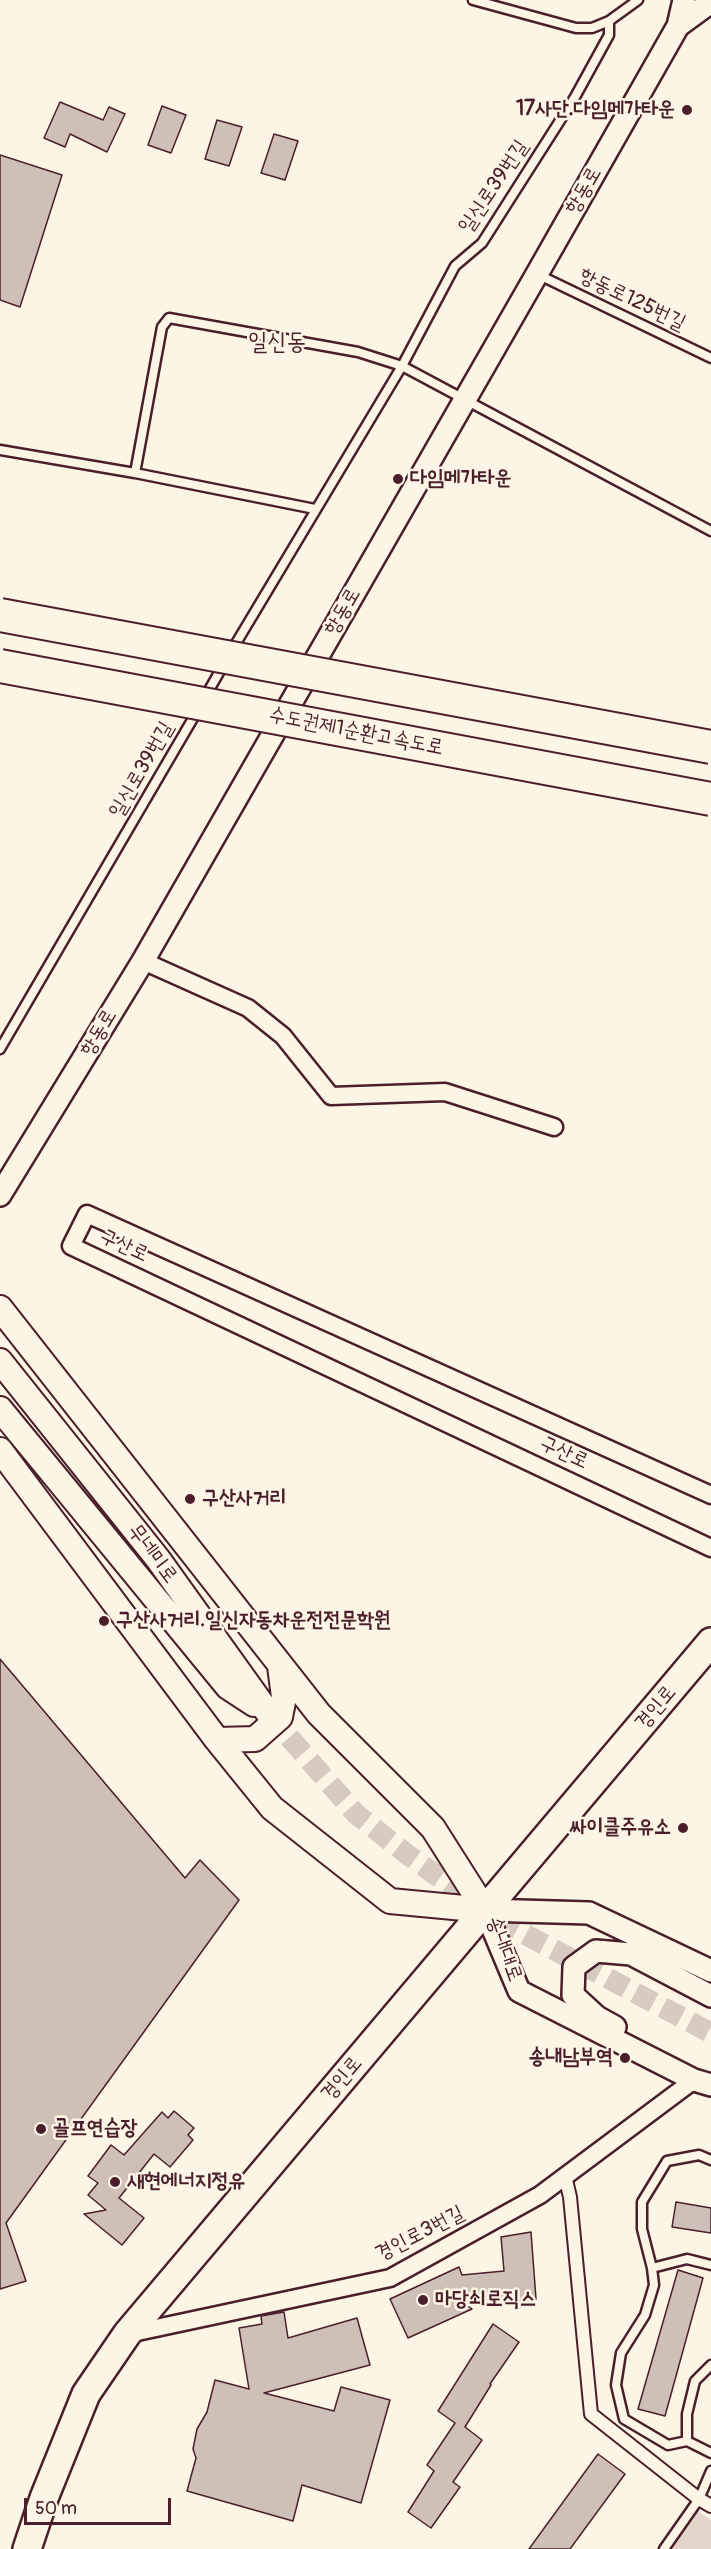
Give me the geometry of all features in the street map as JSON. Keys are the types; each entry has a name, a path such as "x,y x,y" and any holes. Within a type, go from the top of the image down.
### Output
{"highway":[{"path":"0,615 711,747"},
{"name":"수도권제1순환고속도로","path":"0,666 711,799"}],"main road":[{"path":"0,1308 319,1714 433,1828 485,1910"},
{"name":"무네미로","path":"0,1361 158,1559 269,1714 228,1687 0,1409"},
{"path":"0,1450 217,1740 272,1808 390,1901 485,1910"},
{"name":"경인로","path":"27,2549 44,2498 86,2394 127,2334 711,1642"},
{"path":"217,1740 255,1738 280,1717 284,1697 279,1663"}],"street":[{"name":"항동로","path":"0,1195 142,961 537,274 678,26 684,0"},
{"name":"항동로","path":"678,26 711,3"},
{"path":"142,961 248,1008 283,1036 331,1096 445,1092 554,1127"},
{"name":"구산로","path":"711,1495 87,1214 71,1246 711,1548"},
{"name":"송내대로","path":"711,1971 589,1913 485,1910 519,1991 702,2083 711,2096"},
{"path":"702,2083 680,2059 597,2017 573,1995 574,1967 596,1952 631,1954 711,1996"},
{"name":"경인로3번길","path":"127,2334 390,2278 540,2195 702,2083"},
{"path":"565,2176 570,2197 591,2414 711,2506"}],"lane":[{"path":"472,0 576,28 592,28 609,21 638,0"},
{"name":"일신로39번길","path":"0,1049 315,509 402,366 455,266 482,243 575,97 609,35 609,21"},
{"name":"항동로125번길","path":"537,274 711,358"},
{"path":"135,473 162,327 169,318 357,352 402,366 711,531"},
{"path":"0,450 135,473 315,509"},
{"path":"711,2160 699,2155 667,2161 642,2202 642,2229 654,2285 645,2315 621,2354 616,2385 624,2419 668,2445 687,2441 711,2453"},
{"path":"652,2268 687,2259 711,2265"},
{"path":"687,2441 687,2414 695,2381 711,2366"},
{"path":"664,2549 699,2499 711,2471"}],"shaded area":[{"path":"698,2511 711,2520 711,2549 672,2549"}],"building":[{"path":"60,102 103,120 109,107 125,114 107,152 70,134 65,147 44,138"},
{"path":"162,106 186,115 171,153 148,145"},
{"path":"217,120 242,127 229,166 205,159"},
{"path":"274,134 298,141 285,180 261,173"},
{"path":"0,155 62,175 20,307 0,300"},
{"path":"0,1659 185,1878 200,1860 239,1900 6,2223 26,2281 0,2289"},
{"path":"174,2111 194,2128 188,2135 193,2140 170,2167 154,2154 119,2198 144,2218 122,2245 84,2214 106,2210 88,2195 98,2183 88,2176 111,2145 124,2155 162,2112 168,2118"},
{"path":"676,2202 711,2208 711,2233 672,2227"},
{"path":"531,2232 536,2299 508,2302 516,2289 484,2304 467,2305 472,2309 408,2338 390,2299 459,2267 462,2275 504,2271 501,2237"},
{"path":"678,2270 703,2278 665,2416 638,2409"},
{"path":"284,2312 288,2338 357,2318 370,2365 264,2393 334,2411 341,2387 390,2400 361,2503 302,2485 293,2521 187,2491 196,2458 193,2449 197,2429 207,2412 215,2380 249,2389 239,2328 262,2324 261,2316"},
{"path":"493,2324 519,2342 490,2384 465,2427 482,2440 453,2482 460,2487 431,2528 408,2512 434,2471 427,2465 455,2423 438,2411"},
{"path":"598,2454 625,2474 570,2549 529,2549"}],"tunnel":[{"path":"269,1714 356,1814 408,1855 500,1921 711,2033"}],"place":[{"name":"17사단.다임메가타운","path":"687,110"},
{"name":"다임메가타운","path":"398,479"},
{"name":"구산사거리","path":"190,1499"},
{"name":"구산사거리.일신자동차운전전문학원","path":"104,1621"},
{"name":"싸이클주유소","path":"683,1828"},
{"name":"송내남부역","path":"625,2058"},
{"name":"골프연습장","path":"41,2129"},
{"name":"새현에너지정유","path":"115,2182"},
{"name":"마당쇠로직스","path":"423,2300"}],"district":[{"name":"일신동","path":"277,343"}]}
